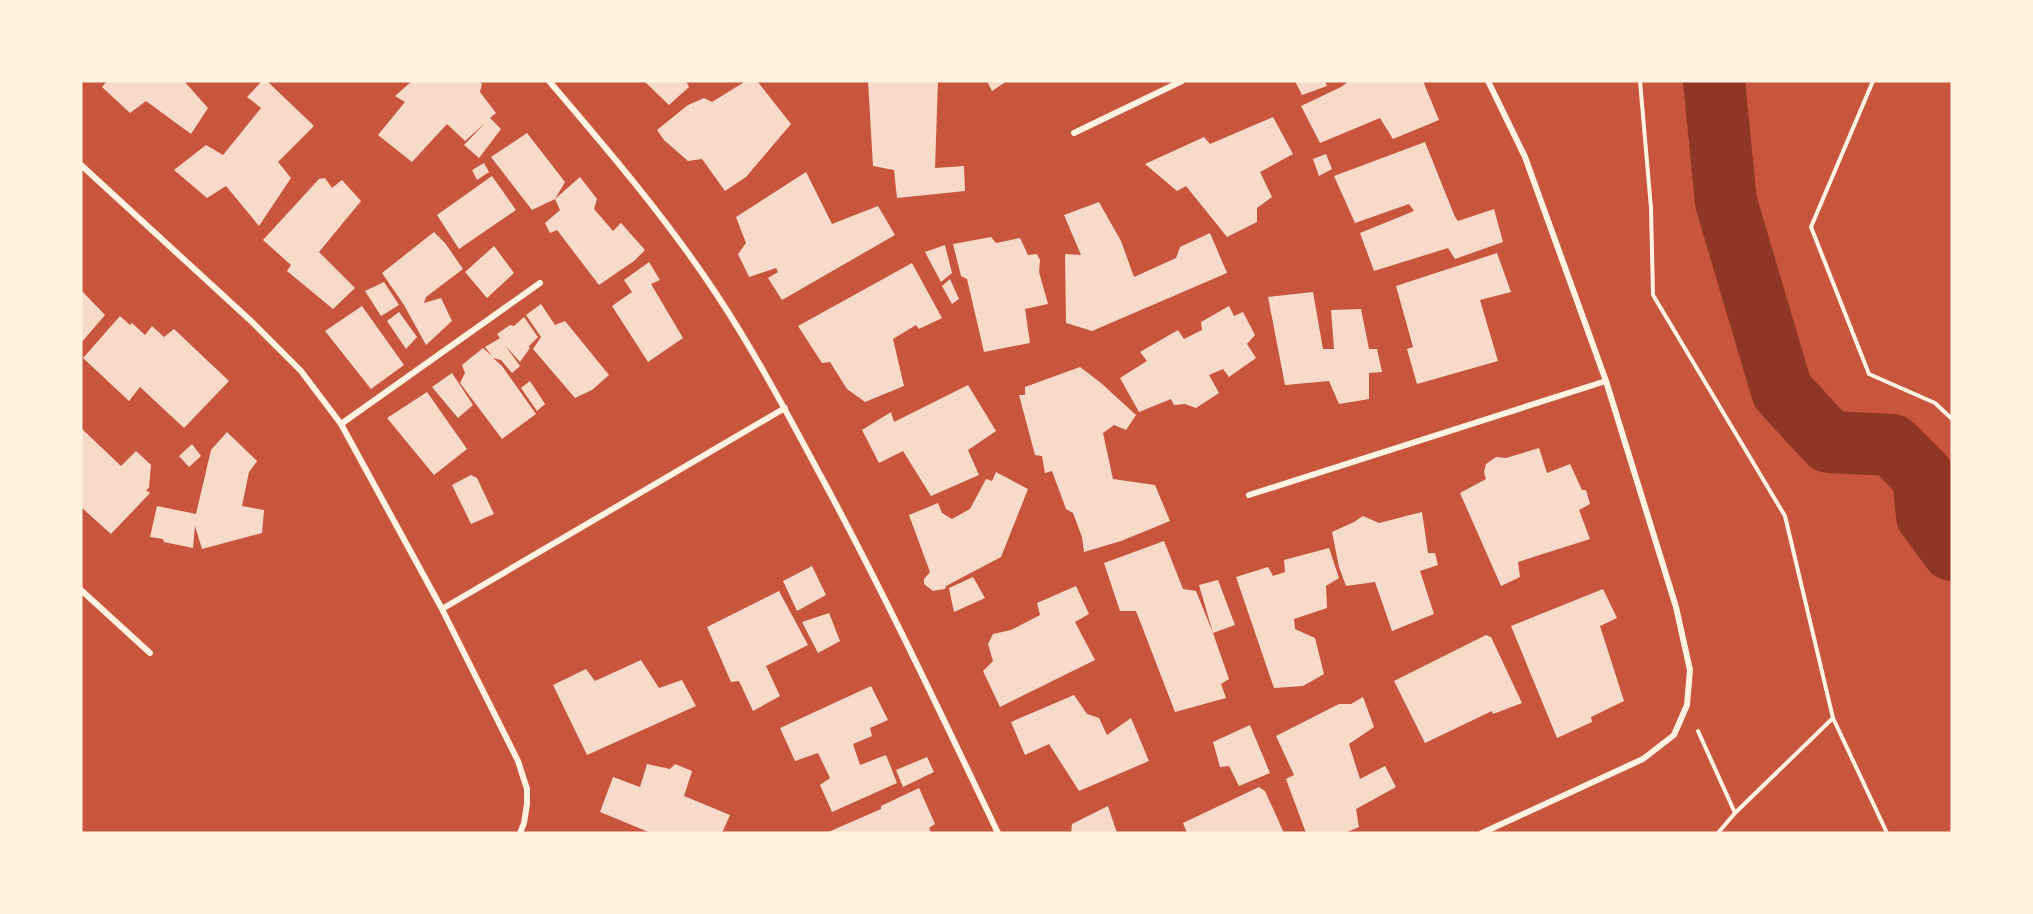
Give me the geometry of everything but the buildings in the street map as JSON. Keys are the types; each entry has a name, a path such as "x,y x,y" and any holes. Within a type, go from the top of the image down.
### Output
{"street":[{"path":"549,81 645,195 716,294 785,408 856,542 998,833"},
{"path":"1074,133 1182,81"},
{"path":"1482,833 1643,759 1674,735 1687,705 1690,670 1676,607 1606,381 1525,157 1488,81"},
{"path":"81,165 251,321 301,371 341,424 442,609 523,775 527,804 520,833"},
{"path":"341,424 540,283"},
{"path":"1249,495 1606,381"},
{"path":"442,609 785,408"},
{"path":"81,590 150,652"}],"path":[{"path":"1640,81 1652,208 1653,295 1785,516 1833,718 1887,833"},
{"path":"1873,81 1811,227 1869,374 1935,403 1952,419"},
{"path":"1687,705 1735,813"},
{"path":"1718,833 1735,813 1833,718"}],"waterway":[{"path":"1714,81 1726,202 1782,391 1829,442 1892,445 1923,476 1927,516 1952,550"}]}
